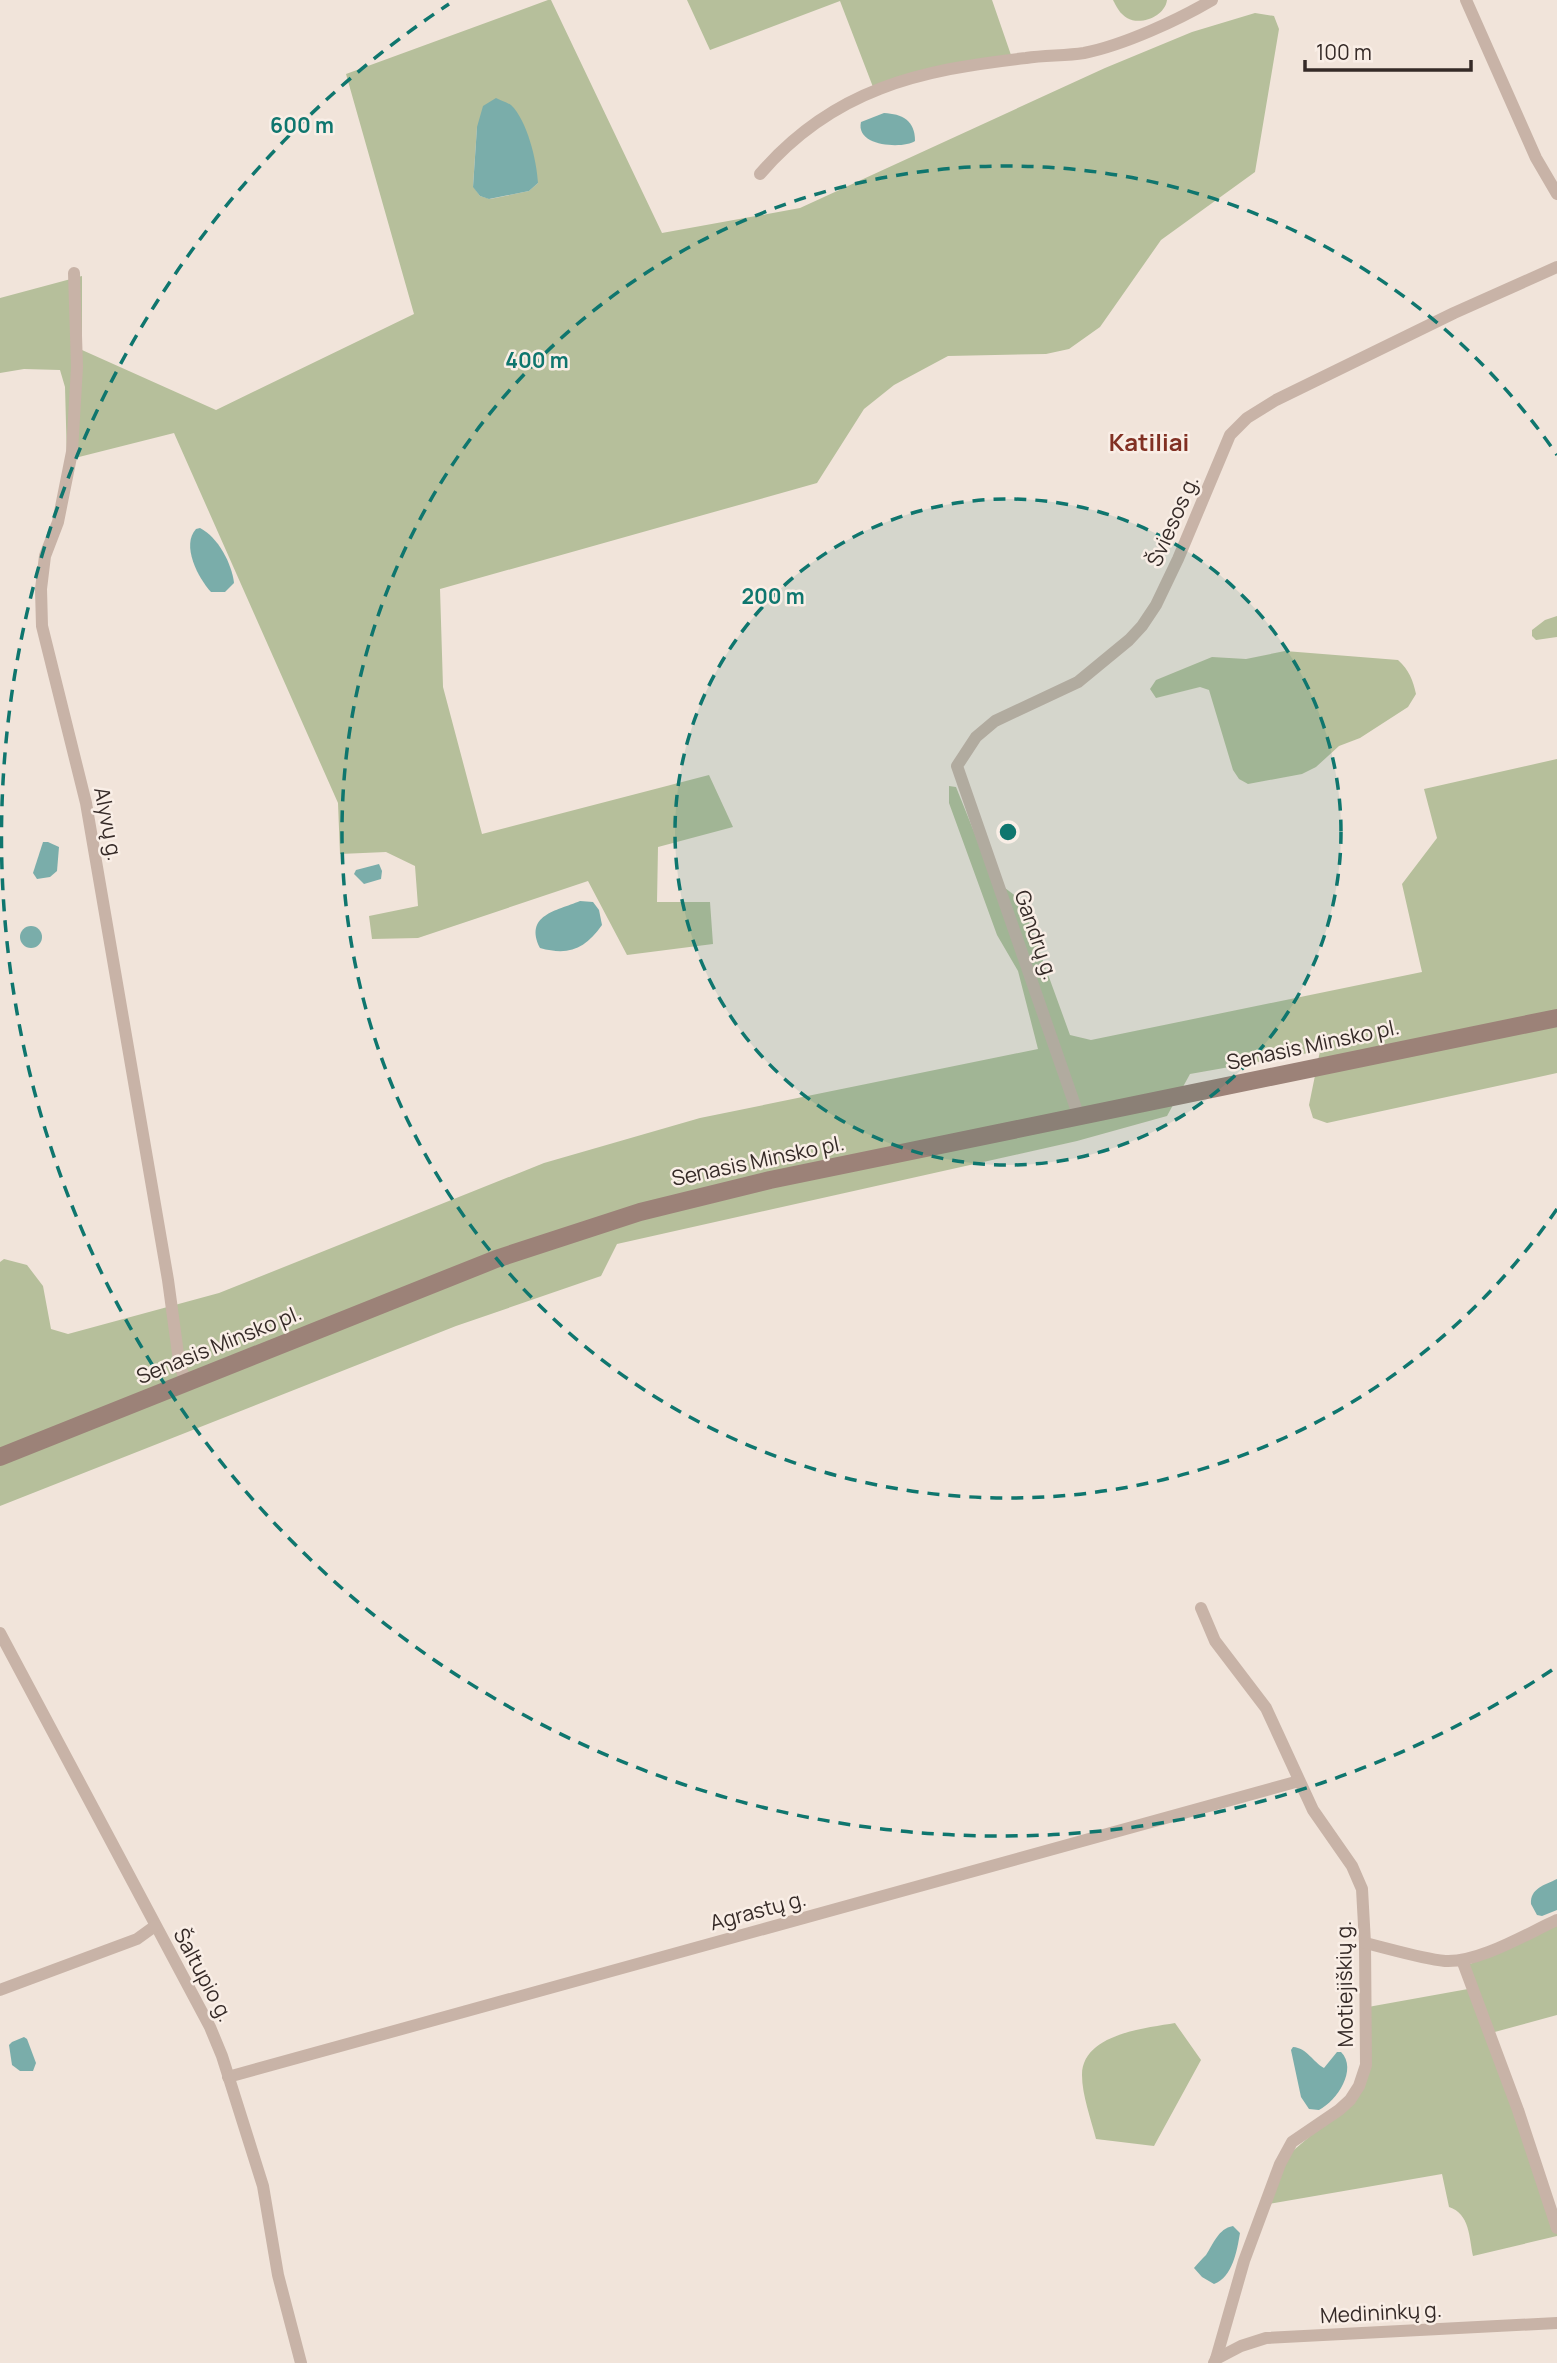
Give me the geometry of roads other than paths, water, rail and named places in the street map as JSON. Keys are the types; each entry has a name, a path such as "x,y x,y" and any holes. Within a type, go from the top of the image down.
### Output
{"main road":[{"name":"Senasis Minsko pl.","path":"0,1457 496,1259 640,1212 771,1180 1557,1018"}],"street":[{"path":"760,174 781,149 816,122 872,91 904,79 947,69 1085,53 1179,19 1212,0"},
{"path":"1466,0 1536,158 1557,194"},
{"name":"Šviesos g.","path":"957,766 976,737 995,721 1077,682 1129,640 1142,626 1156,605 1178,559 1230,435 1247,418 1276,400 1454,313 1557,267"},
{"name":"Alyvų g.","path":"74,273 77,367 72,453 58,522 45,556 41,589 42,626 86,803 168,1280 179,1361 186,1384"},
{"name":"Gandrų g.","path":"957,766 1079,1117"},
{"name":"Motiejiškių g.","path":"1201,1608 1215,1642 1266,1708 1313,1810 1352,1866 1362,1889 1365,1943 1366,2065 1359,2086 1339,2110 1292,2142 1280,2164 1244,2261 1215,2361"},
{"name":"Šaltupio g.","path":"0,1633 210,2027 263,2186 278,2275 301,2363"},
{"name":"Agrastų g.","path":"228,2077 1299,1781"},
{"path":"1365,1943 1445,1961 1462,1960 1482,1954 1557,1920"},
{"path":"0,1990 137,1939 155,1926"},
{"path":"1462,1960 1518,2110 1557,2228"},
{"name":"Medininkų g.","path":"1215,2361 1266,2338 1557,2323"}],"water":[{"path":"496,98 511,105 522,120 536,164 538,183 529,191 489,199 480,196 473,187 477,127 483,106"},
{"path":"884,113 902,117 910,123 915,141 891,145 865,137 861,122"},
{"path":"200,528 218,544 230,568 234,583 225,592 211,592 201,579 193,561 190,544 196,529"},
{"path":"43,842 59,847 57,871 50,877 37,879 33,873"},
{"path":"379,864 381,879 364,884 354,874 356,870"},
{"path":"580,901 593,902 599,910 602,925 596,933 583,945 568,951 540,948 536,937 539,921"},
{"path":"31,926 39,929 42,937 39,945 31,948 23,945 20,937 23,929"},
{"path":"1557,1879 1557,1910 1542,1916 1537,1915 1531,1904 1533,1894"},
{"path":"24,2037 36,2063 33,2071 20,2071 12,2065 9,2045"},
{"path":"1293,2047 1302,2050 1324,2068 1337,2052 1341,2052 1346,2059 1343,2084 1332,2100 1319,2110 1309,2109 1301,2097 1291,2050"},
{"path":"1233,2226 1240,2233 1235,2255 1226,2275 1214,2284 1194,2268 1220,2233"}],"district":[{"name":"Katiliai","path":"1149,443"}]}
